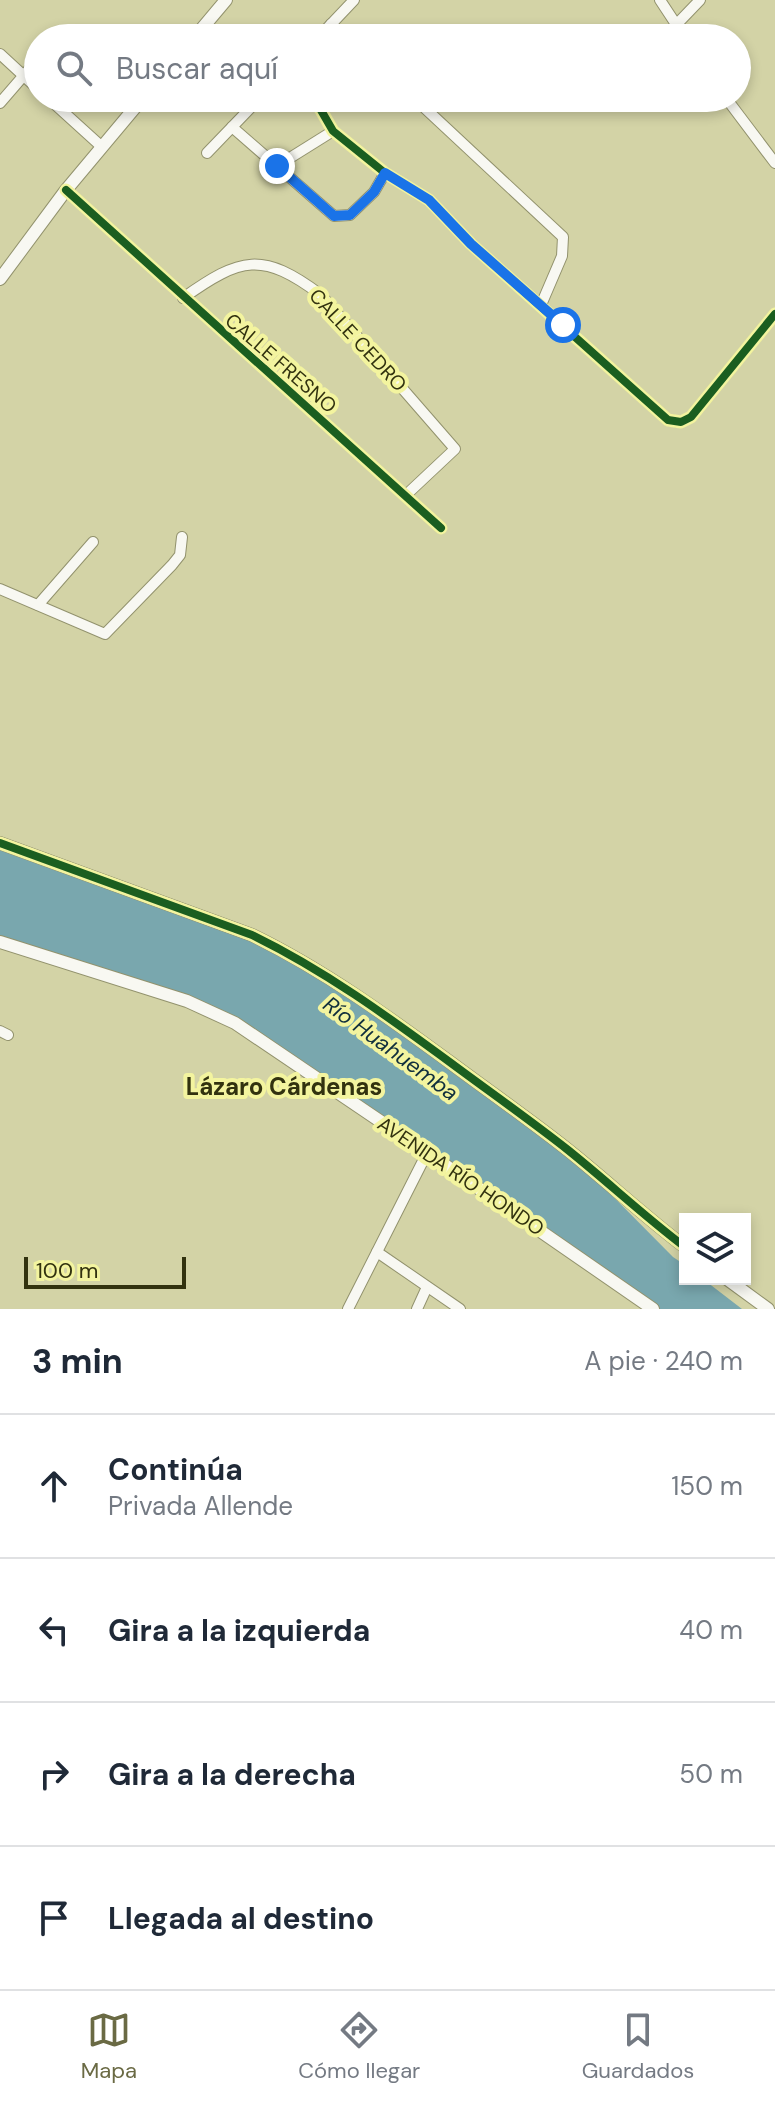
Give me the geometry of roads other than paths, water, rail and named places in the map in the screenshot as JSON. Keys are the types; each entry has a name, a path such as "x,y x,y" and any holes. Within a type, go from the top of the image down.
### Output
{"street":[{"path":"206,24 226,0"},
{"path":"331,24 354,0"},
{"path":"660,0 675,24"},
{"path":"677,24 700,0"},
{"path":"0,54 23,75 0,103"},
{"path":"63,112 102,147"},
{"path":"0,279 66,190 131,112"},
{"path":"207,153 246,112"},
{"path":"322,112 333,131 385,173 429,200 471,244 668,420 681,422 691,417 775,314"},
{"path":"429,112 563,237 562,256 541,305"},
{"path":"737,112 775,163"},
{"path":"232,127 334,216 350,215 374,192 385,173"},
{"path":"277,166 333,131"},
{"name":"CALLE FRESNO","path":"66,190 441,528"},
{"name":"CALLE CEDRO","path":"183,298 213,277 238,267 268,264 297,277 321,295 455,449 406,495"},
{"path":"0,589 105,634 180,555 182,537"},
{"path":"38,605 93,542"},
{"path":"0,843 252,935 297,957 376,1008 569,1151 679,1242"},
{"name":"AVENIDA RÍO HONDO","path":"0,942 187,1001 235,1023 653,1309"},
{"path":"348,1309 427,1153"},
{"path":"377,1252 460,1309"},
{"path":"735,1285 768,1309"},
{"path":"417,1309 427,1287"}],"water":[{"name":"Río Huahuemba","path":"0,844 183,910 321,972 568,1151 679,1261 679,1285 711,1285 742,1309 655,1309 233,1021 0,937"}],"district":[{"name":"Lázaro Cárdenas","path":"284,1087"}]}
